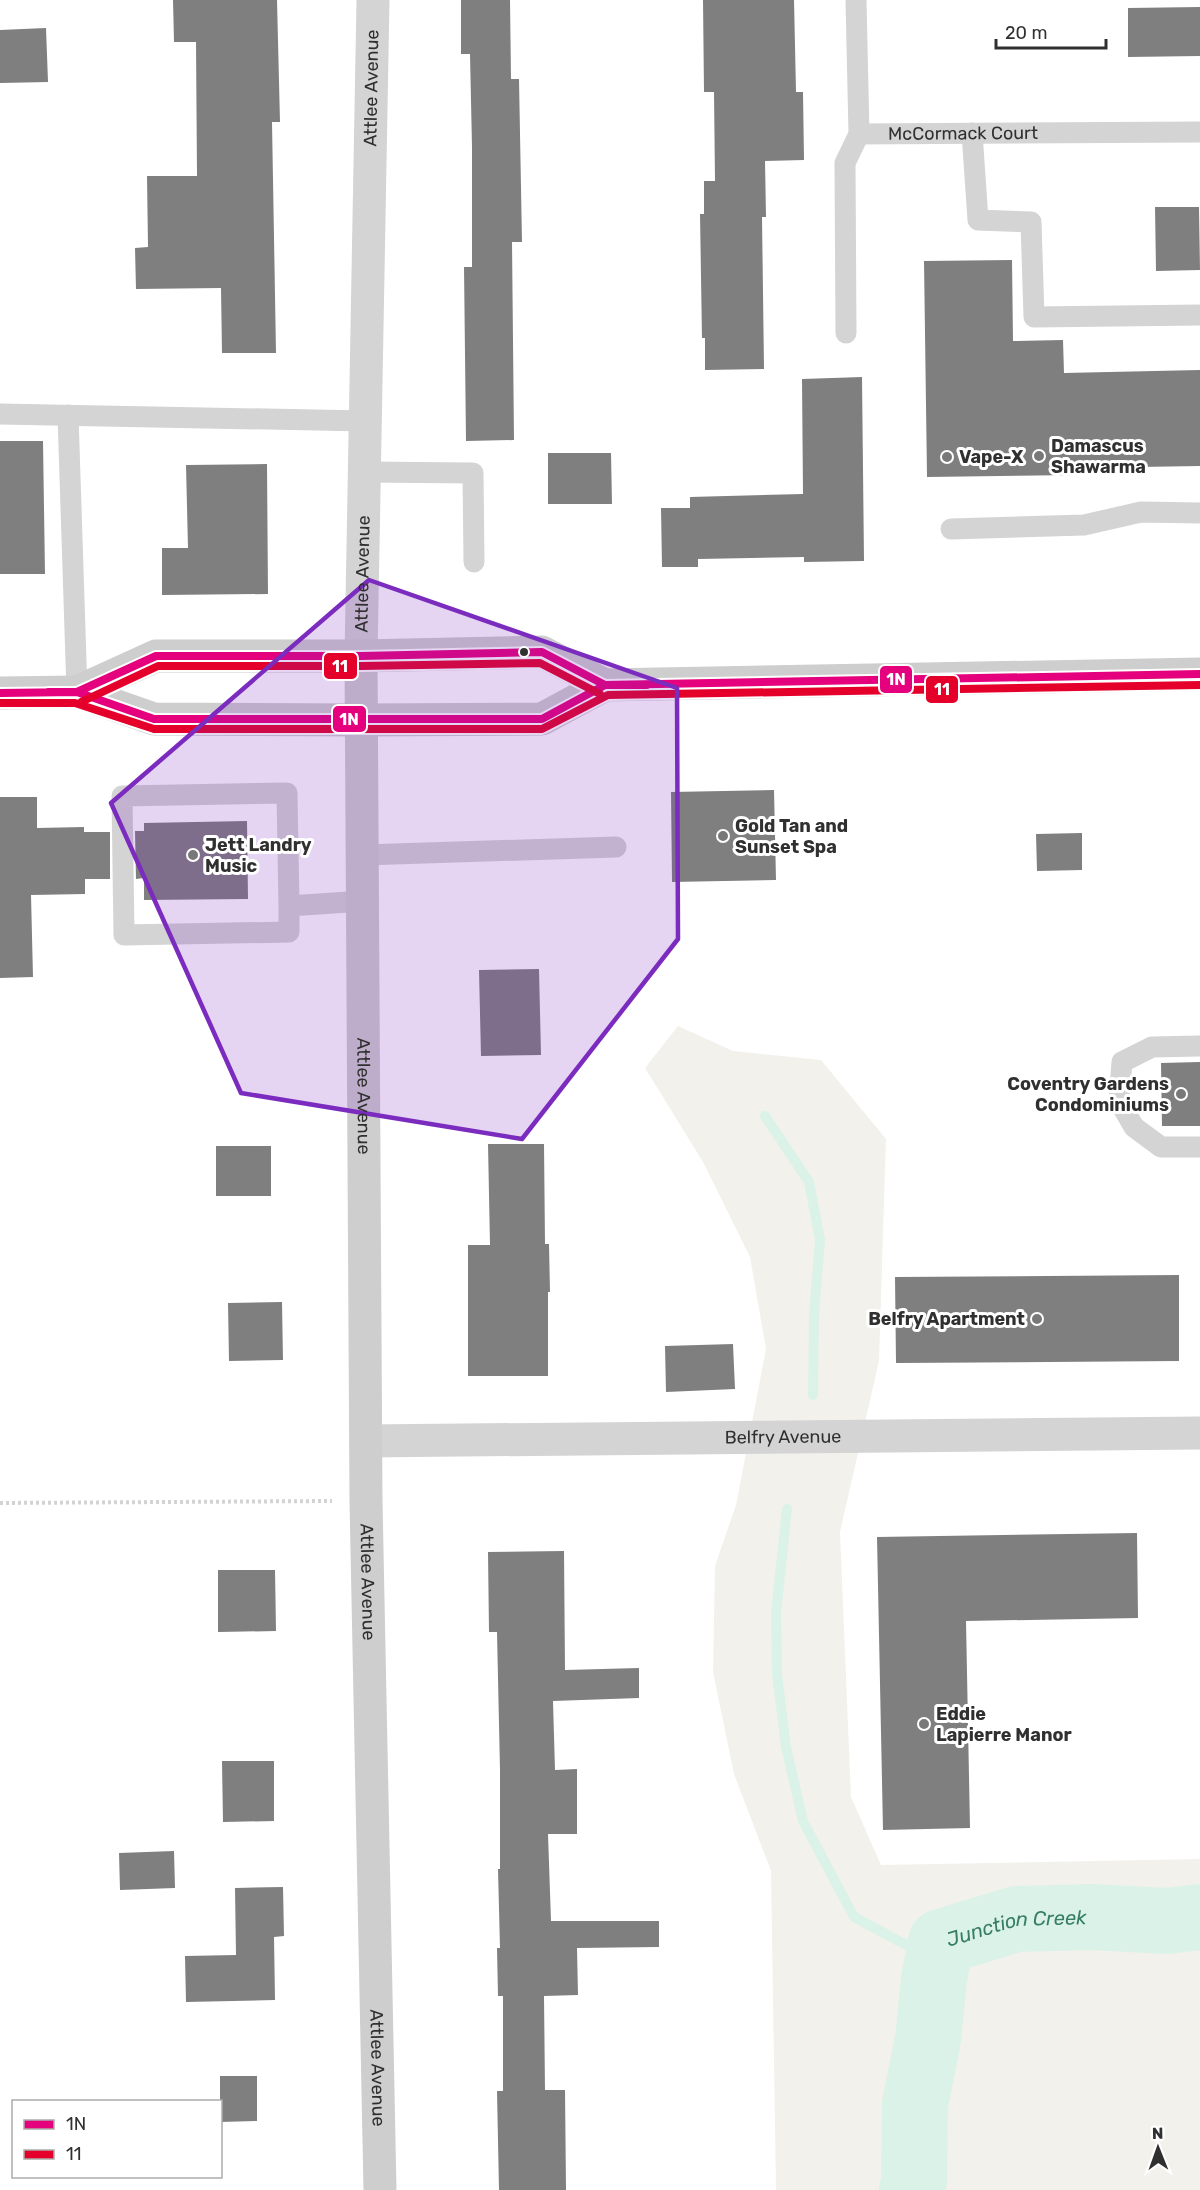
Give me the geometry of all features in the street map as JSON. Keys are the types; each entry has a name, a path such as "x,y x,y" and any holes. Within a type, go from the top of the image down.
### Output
{"main road":[{"path":"77,692 156,656 361,656 542,652 605,685"},
{"name":"Attlee Avenue","path":"361,656 366,1501 380,2190"},
{"path":"0,693 77,692 154,719 542,718 605,685 1200,674"}],"street":[{"name":"Attlee Avenue","path":"361,656 373,0"},
{"name":"Belfry Avenue","path":"366,1441 1200,1433"}],"lane":[{"path":"846,333 845,163 859,134 856,0"},
{"name":"McCormack Court","path":"859,134 1200,132"},
{"path":"972,133 978,220 1031,222 1034,317 1200,315"},
{"path":"0,414 366,421"},
{"path":"68,415 77,692"},
{"path":"365,472 473,473 474,562"},
{"path":"951,530 1084,525 1141,512 1200,513"},
{"path":"286,793 289,906 289,932 124,935 122,796 286,793"},
{"path":"363,855 616,847"},
{"path":"289,906 363,901"},
{"path":"1200,1046 1152,1047 1122,1062 1119,1101 1134,1127 1161,1147 1200,1147"}],"path":[{"path":"0,1503 366,1501"}],"highlighted area":[{"path":"369,580 677,688 678,939 522,1139 241,1093 111,803"}],"shaded area":[{"path":"678,1026 733,1051 821,1060 886,1139 879,1361 840,1532 851,1797 881,1865 1200,1859 1200,2190 776,2190 771,1871 734,1774 713,1672 715,1566 736,1505 766,1349 750,1257 703,1162 645,1068"}],"building":[{"path":"173,0 277,0 280,122 272,122 276,353 222,353 221,288 136,289 135,248 148,247 147,176 197,176 196,42 174,42"},
{"path":"461,0 510,0 511,79 519,79 522,242 512,242 514,440 466,441 464,267 472,267 472,147 470,54 461,54"},
{"path":"703,0 794,0 796,92 803,92 804,160 765,161 766,217 762,217 764,369 705,370 705,338 702,338 700,214 704,214 704,181 715,181 714,92 704,92"},
{"path":"1200,7 1200,56 1128,57 1128,8"},
{"path":"46,28 48,82 0,83 0,30"},
{"path":"1155,207 1199,207 1200,270 1156,271"},
{"path":"1012,260 1013,341 1063,340 1064,373 1200,370 1200,466 1075,468 1075,475 927,477 924,261"},
{"path":"862,377 864,561 804,562 804,557 698,559 698,567 662,567 661,508 690,508 690,497 803,494 802,379"},
{"path":"0,441 43,441 45,574 0,574"},
{"path":"548,453 611,453 612,504 548,504"},
{"path":"267,464 268,594 162,595 162,548 188,548 186,465"},
{"name":"Gold Tan and Sunset Spa","path":"774,790 776,880 672,882 671,792"},
{"path":"0,797 37,797 37,828 84,827 84,832 110,832 110,879 85,879 85,894 31,895 33,977 0,978"},
{"name":"Jett Landry Music","path":"247,821 248,899 144,900 144,878 136,879 135,831 144,831 144,823"},
{"path":"1082,833 1082,870 1037,871 1036,834"},
{"path":"539,969 541,1055 481,1056 479,970"},
{"name":"Coventry Gardens Condominiums","path":"1200,1062 1200,1126 1162,1126 1161,1063"},
{"path":"488,1144 544,1144 545,1244 549,1244 550,1292 548,1292 548,1376 468,1376 468,1245 490,1245"},
{"path":"216,1146 271,1146 271,1196 216,1196"},
{"name":"Belfry Apartment","path":"1179,1275 1179,1361 896,1363 895,1277"},
{"path":"282,1302 283,1360 229,1361 228,1303"},
{"path":"733,1344 735,1389 666,1392 665,1346"},
{"name":"Eddie Lapierre Manor","path":"1137,1533 1138,1618 966,1621 970,1828 883,1830 877,1537"},
{"path":"564,1551 565,1670 639,1668 639,1698 553,1701 555,1770 577,1769 577,1834 548,1834 551,1921 659,1921 659,1947 577,1948 578,1995 544,1996 545,2090 565,2090 566,2190 499,2190 497,2091 503,2091 503,1996 498,1996 497,1948 500,1948 498,1869 500,1869 500,1770 497,1632 489,1632 488,1552"},
{"path":"218,1570 275,1570 276,1631 218,1632"},
{"path":"222,1761 274,1761 274,1821 223,1822"},
{"path":"174,1851 175,1888 120,1890 119,1853"},
{"path":"283,1887 284,1936 274,1937 275,2000 186,2002 185,1956 236,1955 235,1888"},
{"path":"220,2076 257,2076 257,2121 222,2122 222,2100 220,2100"}],"waterway":[{"path":"765,1116 809,1182 820,1240 814,1314 813,1395"},
{"path":"787,1509 776,1613 777,1674 786,1747 803,1821 854,1917 938,1962"},
{"name":"Junction Creek","path":"912,2190 915,2104 928,2039 934,1979 941,1942 1016,1919 1091,1917 1167,1921 1200,1917"}],"transit line":[{"name":"1N","path":"0,693 77,692 156,656 361,656 542,652 605,685 1200,674"},
{"name":"11","path":"81,702 158,666 540,663 600,694"},
{"name":"1N","path":"48,692 77,692 154,719 542,719 605,685 647,685"},
{"name":"11","path":"0,703 75,703 154,729 542,729 608,695 1200,685"}],"place":[{"name":"Damascus Shawarma","path":"1039,456"},
{"name":"Vape-X","path":"947,457"},
{"name":"Gold Tan and Sunset Spa","path":"723,836"},
{"name":"Jett Landry Music","path":"193,855"},
{"name":"Coventry Gardens Condominiums","path":"1181,1094"},
{"name":"Belfry Apartment","path":"1037,1319"},
{"name":"Eddie Lapierre Manor","path":"924,1724"}]}
